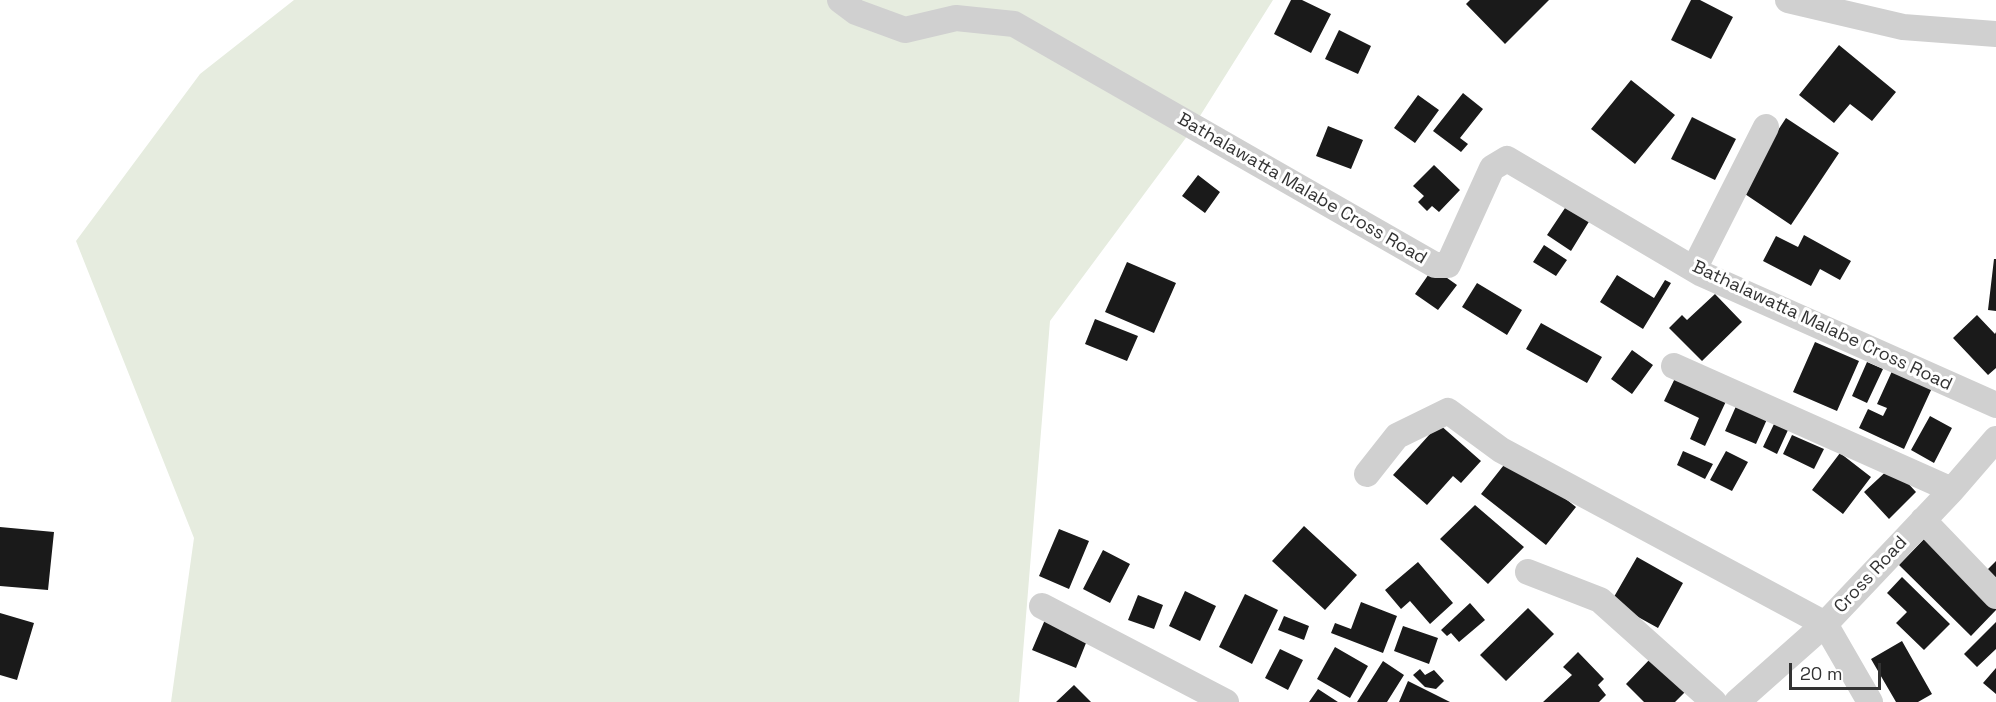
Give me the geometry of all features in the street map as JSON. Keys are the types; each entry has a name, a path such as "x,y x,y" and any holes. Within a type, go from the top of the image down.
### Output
{"street":[{"name":"Bathalawatta Malabe Cross Road","path":"840,0 856,12 905,30 956,18 1014,24 1435,265 1448,265 1492,168 1507,159 1702,274 1996,405"},
{"path":"1788,0 1903,27 1996,34"},
{"path":"1694,269 1766,127"},
{"path":"1674,366 1952,490"},
{"path":"1367,474 1397,436 1448,411 1502,450 1825,624 1870,702"},
{"name":"Cross Road","path":"1737,702 1825,624 1952,490 1996,440"},
{"path":"1923,520 1996,596"},
{"path":"1528,572 1600,600 1714,702"},
{"path":"1042,606 1226,702"}],"shaded area":[{"path":"294,0 1273,0 1188,135 1050,321 1019,702 171,702 194,538 76,241 200,74"}],"building":[{"path":"1291,0 1302,0 1331,14 1311,53 1274,34"},
{"path":"1470,0 1549,0 1505,44 1466,4"},
{"path":"1691,0 1700,0 1733,17 1711,59 1671,40"},
{"path":"1339,30 1371,46 1358,74 1325,59"},
{"path":"1839,45 1896,92 1872,121 1850,104 1834,123 1799,95"},
{"path":"1631,80 1675,115 1635,164 1591,129"},
{"path":"1463,93 1483,109 1460,138 1468,144 1461,152 1433,131"},
{"path":"1418,95 1439,110 1415,143 1394,128"},
{"path":"1692,117 1736,139 1715,180 1671,159"},
{"path":"1786,118 1839,153 1791,225 1739,190"},
{"path":"1328,126 1363,140 1351,169 1316,156"},
{"path":"1434,165 1460,190 1439,212 1432,206 1427,211 1418,202 1424,196 1413,186"},
{"path":"1198,175 1220,192 1205,213 1182,196"},
{"path":"1567,205 1590,220 1571,251 1547,235"},
{"path":"1804,235 1851,261 1840,280 1820,269 1811,286 1763,261 1776,236 1798,247"},
{"path":"1544,245 1567,260 1556,276 1533,262"},
{"path":"1994,259 1996,259 1996,311 1988,310"},
{"path":"1127,262 1176,283 1154,333 1105,312"},
{"path":"1433,268 1457,285 1438,310 1415,294"},
{"path":"1617,275 1654,298 1665,280 1671,283 1643,329 1600,302"},
{"path":"1477,283 1522,310 1507,335 1462,307"},
{"path":"1715,294 1742,322 1702,361 1669,328 1682,315 1687,320"},
{"path":"1977,315 1995,334 1996,332 1996,368 1988,375 1953,338"},
{"path":"1095,319 1138,336 1127,361 1085,344"},
{"path":"1541,323 1602,357 1587,383 1526,349"},
{"path":"1815,342 1859,361 1837,411 1793,392"},
{"path":"1632,350 1653,365 1632,394 1611,379"},
{"path":"1867,362 1883,369 1867,403 1852,396"},
{"path":"1893,369 1932,388 1904,449 1859,428 1868,409 1883,416 1887,408 1877,404"},
{"path":"1678,372 1729,395 1705,446 1690,439 1699,418 1664,401"},
{"path":"1737,404 1768,417 1756,444 1725,431"},
{"path":"1930,416 1952,428 1934,463 1911,450"},
{"path":"1439,424 1481,461 1461,483 1453,476 1427,505 1393,475"},
{"path":"1774,424 1788,430 1777,454 1763,447"},
{"path":"1792,435 1824,449 1814,469 1783,454"},
{"path":"1683,451 1713,464 1705,479 1677,465"},
{"path":"1726,451 1748,462 1732,491 1710,480"},
{"path":"1840,453 1871,477 1843,514 1812,490"},
{"path":"1511,456 1576,507 1546,545 1481,494"},
{"path":"1892,466 1916,492 1889,519 1864,492"},
{"path":"1475,505 1524,547 1488,584 1440,539"},
{"path":"1304,526 1357,575 1325,610 1272,561"},
{"path":"0,527 54,532 48,590 0,586"},
{"path":"1059,529 1089,541 1069,589 1039,576"},
{"path":"1928,535 1996,603 1996,610 1971,636 1899,565"},
{"path":"1103,550 1130,564 1110,603 1083,589"},
{"path":"1637,557 1683,583 1658,628 1611,602"},
{"path":"1996,561 1996,584 1984,573"},
{"path":"1418,562 1453,603 1430,624 1410,601 1401,609 1385,590"},
{"path":"1902,577 1950,624 1924,650 1896,623 1907,612 1887,593"},
{"path":"1185,591 1216,606 1200,641 1169,626"},
{"path":"1245,594 1278,610 1252,664 1219,647"},
{"path":"1138,595 1163,605 1154,629 1128,620"},
{"path":"1361,602 1397,616 1383,653 1331,633 1335,623 1351,629"},
{"path":"1470,603 1485,620 1459,642 1451,633 1447,636 1441,630"},
{"path":"1528,608 1554,634 1506,681 1480,655"},
{"path":"0,613 34,623 17,680 0,675"},
{"path":"1047,615 1090,633 1076,668 1032,650"},
{"path":"1284,616 1309,626 1304,640 1278,630"},
{"path":"1996,622 1996,649 1977,667 1964,654"},
{"path":"1403,626 1438,638 1429,664 1394,651"},
{"path":"1902,641 1932,694 1918,702 1896,702 1871,659"},
{"path":"1335,647 1368,666 1350,698 1317,679"},
{"path":"1280,649 1303,660 1288,690 1265,678"},
{"path":"1578,652 1604,679 1598,685 1606,695 1599,702 1543,702 1572,675 1563,667"},
{"path":"1651,658 1685,692 1675,702 1644,702 1626,684"},
{"path":"1383,661 1404,675 1387,702 1357,702"},
{"path":"1996,668 1996,694 1983,683"},
{"path":"1420,669 1425,675 1434,670 1444,681 1436,689 1425,687 1413,675"},
{"path":"1408,681 1450,702 1399,702"},
{"path":"1074,685 1091,702 1056,702"},
{"path":"1318,689 1338,702 1309,702"}]}
